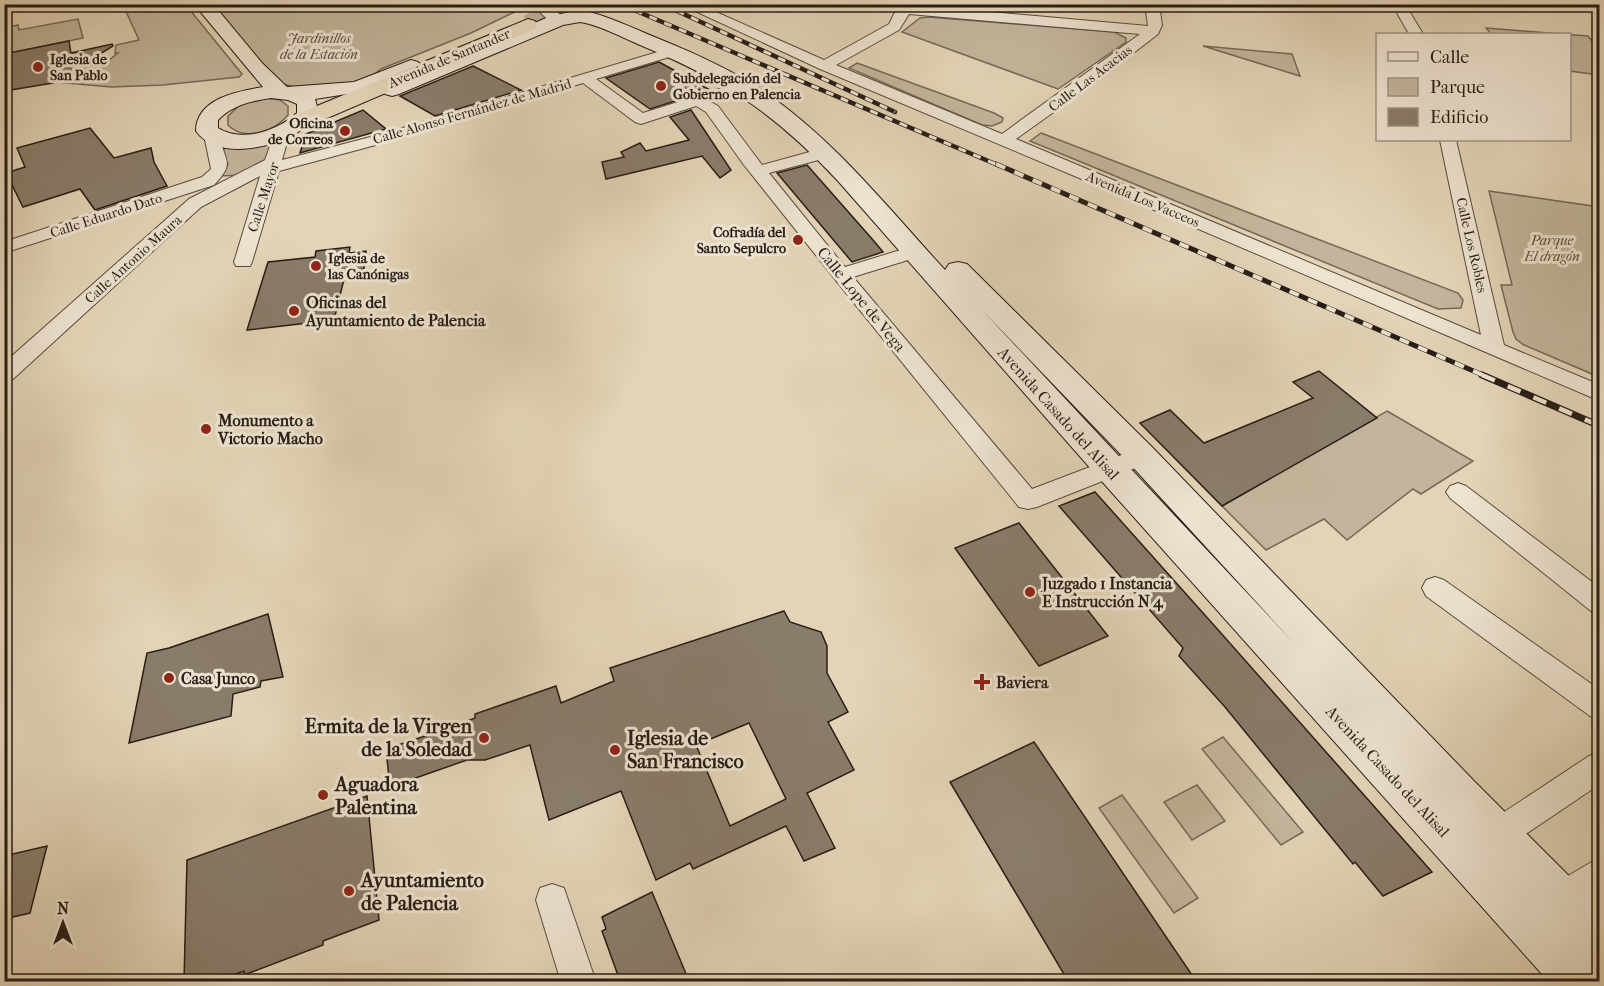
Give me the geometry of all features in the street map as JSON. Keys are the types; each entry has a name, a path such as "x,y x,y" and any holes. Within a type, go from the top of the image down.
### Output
{"highway":[{"name":"Avenida de Santander","path":"293,111 371,91 528,25"}],"main road":[{"path":"203,4 293,111"},
{"name":"Avenida Casado del Alisal","path":"584,4 717,62 748,84 765,102 824,153 914,252 1124,462 1308,631 1497,835 1599,941"},
{"path":"212,124 231,141 243,141 293,111 337,91 366,85 551,9"},
{"path":"212,124 237,99 260,94 293,111 378,96 551,9"},
{"name":"Avenida Casado del Alisal","path":"551,9 569,17 591,18 748,84 800,110 839,145 1092,404 1124,462 1503,896 1581,981"},
{"path":"212,124 255,67"}],"street":[{"name":"Avenida Los Vacceos","path":"686,4 825,66 1599,394"},
{"path":"825,66 894,27 905,7 1153,31 1155,25 1152,4"},
{"path":"1398,4 1415,33"},
{"path":"1579,4 1599,6"},
{"name":"Calle Las Acacias","path":"1004,140 1099,73 1153,31"},
{"name":"Calle Alonso Fernández de Madrid","path":"273,165 671,52"},
{"path":"585,78 641,119 748,84"},
{"name":"Calle Lope de Vega","path":"697,100 712,109 842,274 1028,500 1124,462"},
{"name":"Calle Mayor","path":"243,262 273,165 293,111"},
{"name":"Calle Eduardo Dato","path":"4,248 208,181 219,170 219,163 212,146 212,124"},
{"name":"Calle Los Robles","path":"1448,141 1496,350"},
{"path":"759,171 824,153"},
{"name":"Calle Antonio Maura","path":"4,375 195,203 273,165"},
{"path":"842,274 914,252"},
{"path":"1458,492 1599,603"},
{"path":"1435,588 1599,707"},
{"path":"1599,766 1497,835 1503,896 1524,901 1560,898 1586,884 1599,873"},
{"path":"552,900 579,981"}],"green space":[{"path":"185,4 242,74 239,77 163,85 111,87 54,82 75,65 109,60 118,53 115,53 116,45 139,40 123,5"},
{"name":"Jardinillos de la Estación","path":"523,4 527,6 471,33 381,69 363,83 299,88 283,84 276,79 212,5"},
{"path":"920,18 1114,32 1126,38 1126,42 1058,89 902,32"},
{"path":"78,19 83,38 5,54 5,28 18,25 19,30"},
{"path":"1486,28 1549,33 1490,33"},
{"path":"1571,35 1588,36 1599,50 1599,75 1571,71"},
{"path":"1203,46 1292,54 1300,76"},
{"path":"857,63 994,113 1003,118 1002,122 992,126 982,125 849,68"},
{"path":"267,98 280,100 288,106 288,115 275,126 251,134 242,133 228,125 228,116 241,104"},
{"path":"1041,133 1458,293 1463,300 1461,308 1438,309 1030,141"},
{"path":"273,141 269,158 242,175 221,176 228,164 221,152 222,149"},
{"name":"Parque El dragón","path":"1489,191 1599,207 1599,377 1524,345 1516,339 1501,285 1512,285"},
{"path":"1387,411 1473,461 1421,494 1413,489 1347,540 1324,519 1266,550 1222,506"},
{"path":"1223,737 1303,832 1281,845 1202,749"},
{"path":"1197,785 1225,821 1192,840 1164,802"},
{"path":"1122,795 1198,898 1174,913 1099,808"}],"building":[{"name":"Iglesia de San Pablo","path":"69,41 71,53 112,44 113,46 53,83 4,91 4,54"},
{"name":"Subdelegación del Gobierno en Palencia","path":"659,62 710,90 650,109 606,78"},
{"path":"473,66 521,90 435,116 400,96"},
{"name":"Oficina de Correos","path":"363,110 386,129 300,153 306,134"},
{"path":"691,110 731,170 720,178 702,156 606,179 602,162 624,157 621,152 640,143 646,151 689,140 670,117"},
{"path":"90,128 114,158 151,148 154,162 167,186 95,210 80,189 23,207 6,173 25,167 17,148"},
{"path":"807,165 883,252 852,262 777,173"},
{"name":"Oficinas del Ayuntamiento de Palencia","path":"350,247 349,253 366,251 364,269 346,271 334,320 247,330 268,262 315,257 316,251"},
{"path":"1319,371 1377,418 1222,506 1140,423 1170,410 1204,443 1313,398 1293,382"},
{"path":"1095,492 1432,872 1383,896 1355,862 1353,864 1225,707 1179,656 1183,648 1059,506"},
{"name":"Juzgado 1 Instancia E Instrucción N 4","path":"1019,523 1108,636 1039,666 955,548"},
{"name":"Iglesia de San Francisco","path":"784,611 790,622 821,632 827,646 827,673 848,712 828,722 854,770 807,793 835,848 804,861 786,826 693,869 690,863 656,880 621,791 549,820 530,745 485,760 467,760 390,787 386,749 458,725 475,718 475,714 556,686 561,703 614,681 610,668","holes":["749,723 786,799 730,826 696,745"]},
{"name":"Casa Junco","path":"268,614 283,677 261,681 260,687 233,694 231,716 129,743 147,653 169,648"},
{"path":"1034,742 1196,981 1068,981 950,782"},
{"name":"Ayuntamiento de Palencia","path":"367,796 379,920 323,941 323,945 244,975 244,971 216,981 184,981 187,860"},
{"path":"47,846 30,913 4,919 4,856"},
{"path":"652,892 689,981 620,981 602,931 606,929 602,917"}],"tunnel":[{"path":"528,25 570,4"}],"railway":[{"path":"620,4 1000,166"},
{"path":"662,4 895,112"},
{"path":"996,164 1485,376"},
{"path":"1482,375 1600,426"}],"place":[{"name":"Iglesia de San Pablo","path":"38,67"},
{"name":"Subdelegación del Gobierno en Palencia","path":"661,86"},
{"name":"Oficina de Correos","path":"345,131"},
{"name":"Cofradía del Santo Sepulcro","path":"798,240"},
{"name":"Iglesia de las Canónigas","path":"316,266"},
{"name":"Oficinas del Ayuntamiento de Palencia","path":"294,311"},
{"name":"Monumento a Victorio Macho","path":"206,429"},
{"name":"Juzgado 1 Instancia E Instrucción N 4","path":"1030,592"},
{"name":"Casa Junco","path":"169,678"},
{"name":"Baviera","path":"982,682"},
{"name":"Ermita de la Virgen de la Soledad","path":"484,738"},
{"name":"Iglesia de San Francisco","path":"615,750"},
{"name":"Aguadora Palentina","path":"323,795"},
{"name":"Ayuntamiento de Palencia","path":"349,891"}]}
